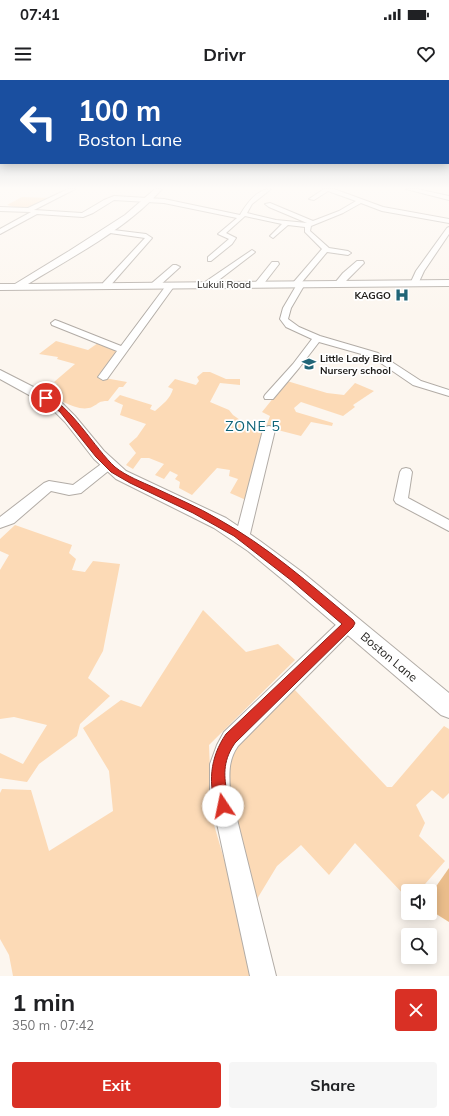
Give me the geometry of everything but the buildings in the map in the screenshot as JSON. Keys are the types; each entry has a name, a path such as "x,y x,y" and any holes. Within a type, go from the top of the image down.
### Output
{"street":[{"path":"17,287 105,231 149,237 106,285"},
{"path":"211,259 233,238 221,234 225,231"},
{"path":"273,236 279,231"},
{"path":"307,231 326,250 348,253"},
{"path":"414,284 420,271 448,231"},
{"path":"326,250 298,284 286,308 284,319 292,327 317,338 375,355 417,384 449,393"},
{"path":"208,284 252,252"},
{"path":"338,284 360,263"},
{"path":"259,284 275,264"},
{"path":"155,285 176,267"},
{"name":"Lukuli Road","path":"0,287 449,283"},
{"path":"103,377 171,285"},
{"path":"55,323 123,350"},
{"path":"269,397 296,366 317,338"},
{"name":"Boston Lane","path":"0,374 54,403 70,419 108,465 121,475 196,511 242,538 295,578 449,707"},
{"path":"242,538 269,430"},
{"path":"0,523 9,519 49,486 76,490 108,465"},
{"path":"406,472 401,500 449,526"},
{"path":"263,976 220,791 219,760 224,748 231,739 349,623"}],"shaded area":[{"path":"56,341 88,350 98,343 120,352 99,377 127,382 123,387 119,387 108,401 86,408 80,408 68,404 45,392 57,384 54,382 75,364 57,359 58,357 39,354"},
{"path":"203,372 210,372 226,379 240,379 240,385 220,383 210,402 229,410 233,415 250,427 263,433 246,500 230,493 238,479 229,476 230,470 217,468 192,495 179,488 180,482 175,479 178,475 170,471 164,479 155,475 164,464 149,458 141,458 133,469 126,465 136,453 129,444 137,437 146,424 120,415 123,405 114,401 120,395 152,405 150,409 155,411 170,396 173,389 168,387 175,379 196,385 199,381 197,377"},
{"path":"287,381 327,393 344,395 355,383 374,391 353,405 355,407 343,416 301,402 294,408 296,412 333,423 332,426 311,422 301,436 266,427 270,416 262,412"},
{"path":"15,525 72,545 69,553 76,559 72,570 85,572 93,561 120,564 103,651 88,678 110,696 80,724 77,736 39,764 27,782 0,778 0,753 23,764 47,725 14,717 0,719 0,570 9,555 0,551 0,539"},
{"path":"203,610 246,652 278,644 295,660 209,745 212,818 238,907 254,976 13,976 9,955 0,939 0,793 2,789 31,790 49,851 113,811 109,771 83,728 121,700 141,707"},
{"path":"294,689 387,787 392,787 444,726 449,729 449,793 443,799 432,790 416,805 425,823 419,836 445,861 425,884 401,884 401,892 355,843 329,875 301,845 277,866 254,904 223,783 231,751"},
{"path":"449,868 449,922 437,914 437,885"}],"place":[{"name":"KAGGO","path":"402,295"},
{"name":"Little Lady Bird Nursery school","path":"309,364"}],"district":[{"name":"ZONE 5","path":"253,426"}],"route":[{"path":"46,398 54,403 70,419 99,455 114,470 133,481 220,523 237,534 295,578 349,623 231,739 224,748 219,760 218,771 223,806"}]}
